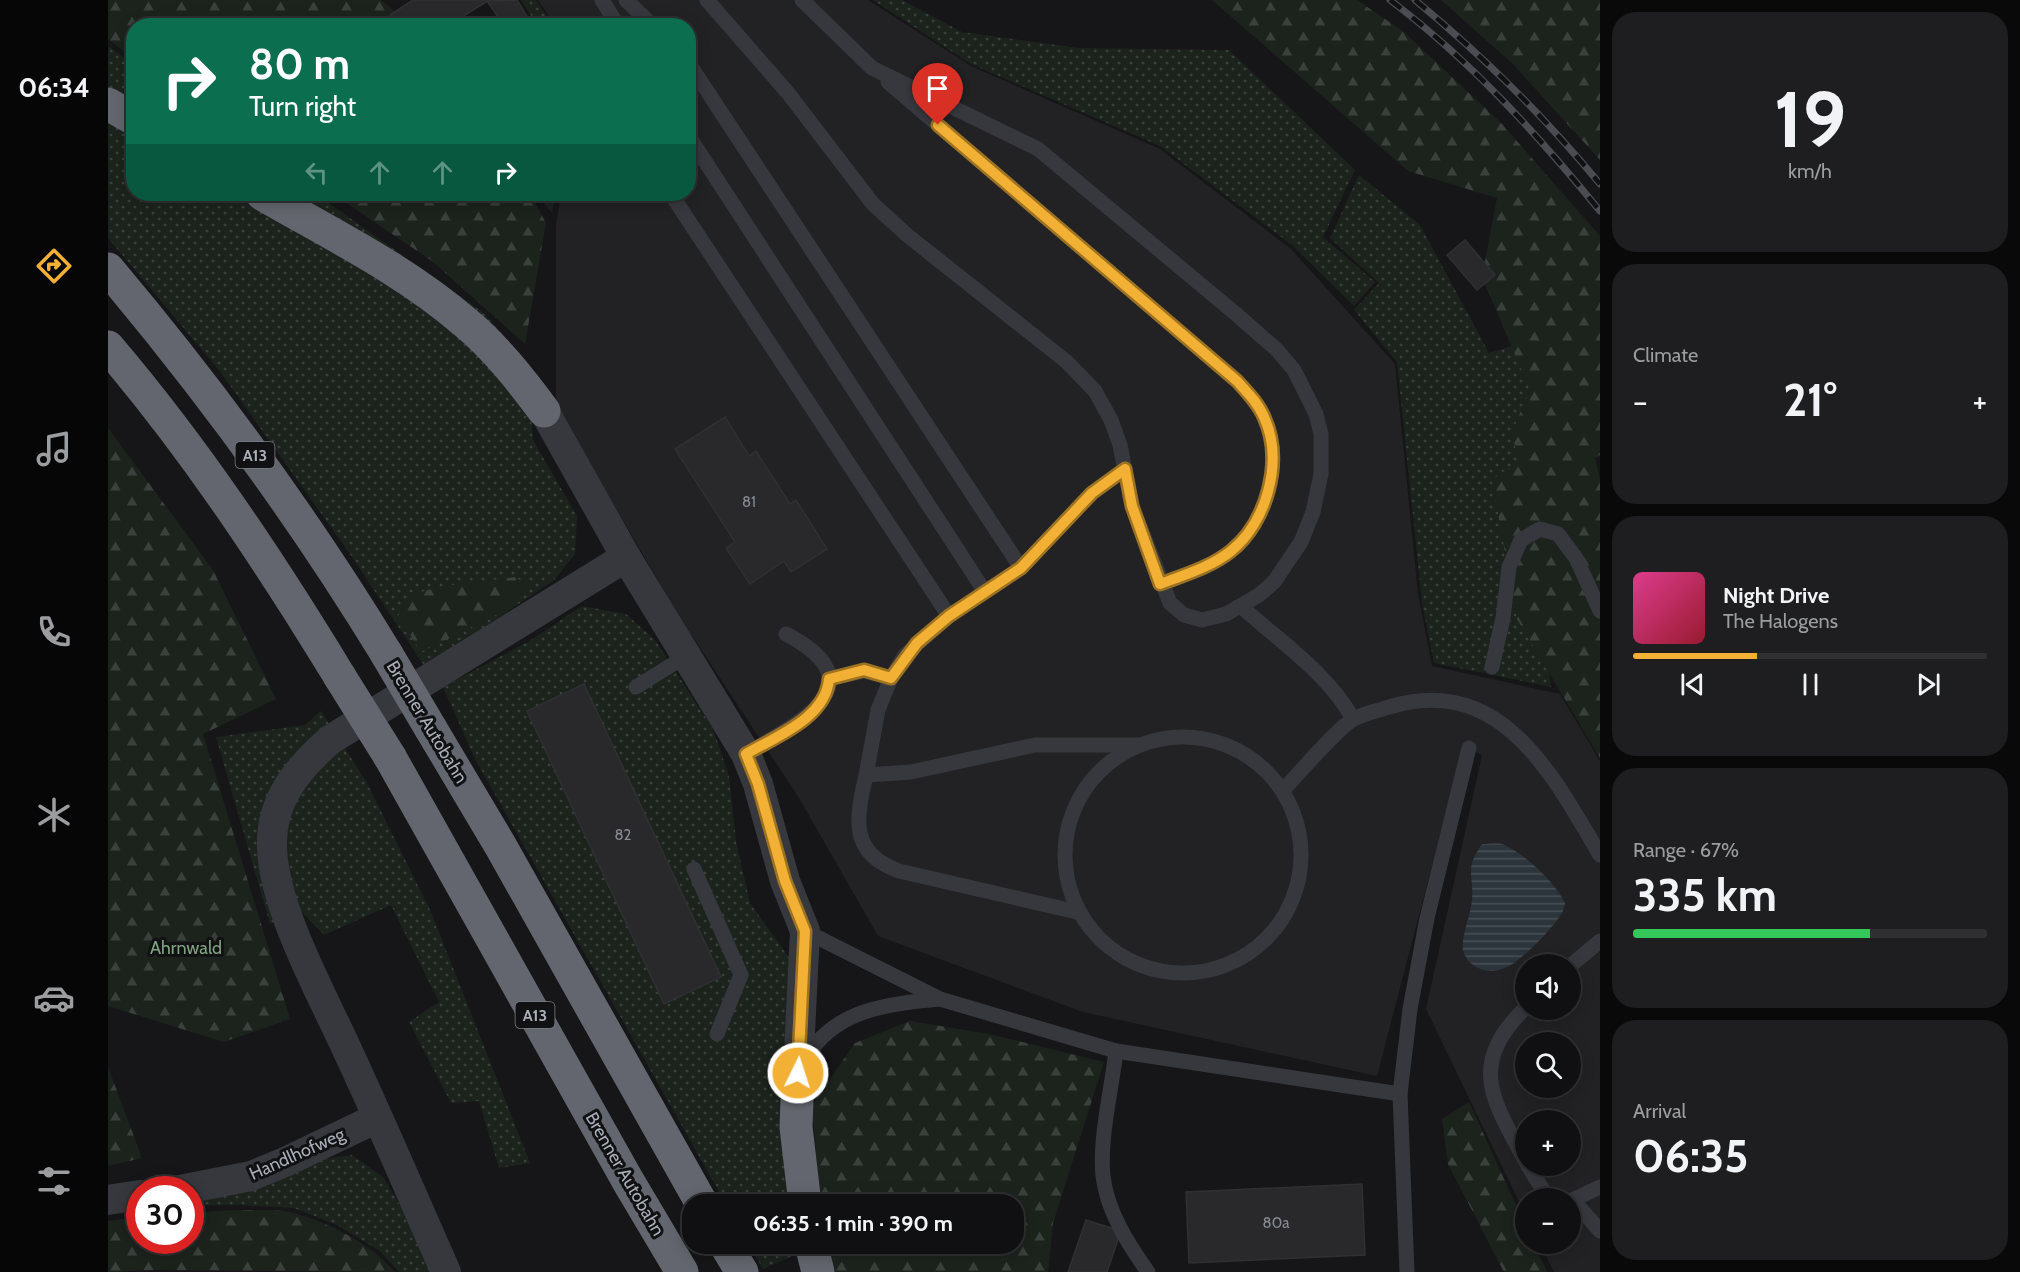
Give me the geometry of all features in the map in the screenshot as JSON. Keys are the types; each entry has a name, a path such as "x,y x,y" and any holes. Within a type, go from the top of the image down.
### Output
{"highway":[{"path":"108,104 126,114"},
{"path":"274,201 381,264 443,304 520,378 544,411"},
{"name":"Brenner Autobahn","path":"108,268 191,369 254,453 332,566 500,845 696,1194"},
{"name":"Brenner Autobahn","path":"108,347 191,453 251,537 390,757 628,1181 682,1272"},
{"path":"798,1073 796,1127 804,1194"},
{"path":"731,1254 742,1272"},
{"path":"814,1254 818,1272"}],"street":[{"path":"544,411 626,557 746,754 758,784 785,881 805,931 798,1073"},
{"path":"446,1272 298,940 278,887 272,837 277,811 286,787 304,763 330,740 626,557"},
{"name":"Handlhofweg","path":"204,1185 251,1176 377,1118"},
{"path":"108,1200 126,1197"}],"lane":[{"path":"602,0 613,18"},
{"path":"626,0 645,18"},
{"path":"707,0 788,93 873,204 907,235 1067,362 1085,380 1111,420 1125,469 1132,506 1160,584 1170,603 1192,618 1213,618 1242,607 1274,582 1288,563 1313,512 1318,493 1323,454 1322,434 1316,414 1294,370 1277,350 1236,314 1038,149 872,68"},
{"path":"802,0 872,68 1237,381 1257,405 1265,419 1272,448 1270,480 1259,516 1243,541 1230,553 1208,565 1160,584"},
{"path":"696,74 1021,568"},
{"path":"696,147 985,592"},
{"path":"676,201 949,616"},
{"path":"1077,912 899,871 875,860 862,844 859,806 878,710 891,678 905,655 949,616 1021,568 1092,493 1125,469"},
{"path":"1491,667 1503,618 1509,567 1521,540 1540,529 1558,534 1576,558 1600,611"},
{"path":"1242,607 1326,680 1353,719"},
{"path":"746,754 801,722 818,706 828,690 828,669 818,655 786,634"},
{"path":"636,687 686,656"},
{"path":"829,679 864,670 891,678"},
{"path":"1283,790 1353,719 1409,702 1426,700 1464,704 1487,713 1520,739 1544,767 1600,855"},
{"path":"866,776 911,772 1035,745 1139,745 1176,736 1212,740 1247,755 1283,790 1294,814 1301,853 1295,892 1277,927 1248,954 1212,970 1172,973 1134,963 1101,942 1077,912 1065,873 1066,833 1080,796 1105,765 1139,745"},
{"path":"1407,1272 1400,1094 1410,1009 1427,918 1469,748"},
{"path":"694,869 741,975 717,1034"},
{"path":"805,931 940,999 1116,1051 1400,1094"},
{"path":"1581,957 1600,941"},
{"path":"798,1073 811,1049 825,1033 842,1020 886,1005 940,999"},
{"path":"1515,1019 1499,1037 1490,1061 1489,1072 1494,1094 1515,1139"},
{"path":"1116,1051 1103,1176 1111,1204 1127,1242 1148,1272"},
{"path":"1581,1196 1600,1187"},
{"path":"1581,1210 1600,1231"}],"shaded area":[{"path":"538,0 868,0 971,66 1160,149 1291,249 1395,364 1418,593 1432,666 1560,694 1600,761 1600,1272 1554,1272 1545,1254 1581,1254 1581,1188 1515,1188 1515,1193 1426,1009 1482,755 1463,747 1377,1076 1083,1012 878,936 799,798 681,619 556,406 556,225 560,201 696,201 696,18 550,18"},
{"path":"1482,844 1502,844 1511,848 1546,877 1565,903 1561,915 1536,944 1525,954 1515,954 1513,964 1494,971 1475,966 1463,950 1463,938 1472,900 1471,866"}],"green space":[{"path":"108,0 381,0 403,18 126,18 126,53 108,39"},
{"path":"521,0 536,0 548,18 533,18"},
{"path":"873,0 902,0 962,32 1079,48 1229,50 1355,170 1323,237 1375,282 1354,306 1292,245 1160,146 971,64"},
{"path":"1212,0 1357,0 1404,32 1502,124 1600,236 1600,455 1595,458 1600,479 1600,758 1517,619 1492,480 1518,461 1512,432 1530,390 1482,277 1497,198 1408,171"},
{"path":"1441,0 1600,0 1600,160 1512,63"},
{"path":"108,46 126,59 126,201 326,201 485,314 526,363 533,440 577,516 575,554 554,580 425,667 350,554 219,370 108,238"},
{"path":"1359,175 1420,225 1489,353 1522,343 1569,453 1534,553 1551,687 1434,663 1422,603 1397,362 1354,310 1379,283 1330,238"},
{"path":"343,201 534,201 546,223 525,344 432,261"},
{"path":"543,201 554,201 552,213"},
{"name":"Ahrnwald","path":"108,428 213,570 276,699 203,734 290,1019 224,1042 108,1006"},
{"path":"515,577 528,585 500,613 421,652 398,616 412,597 431,589"},
{"path":"582,606 626,614 655,640 713,729 729,776 736,841 750,903 790,959 785,1082 788,1194 720,1194 475,759 443,687 531,640"},
{"path":"321,711 367,783 431,912 530,1163 499,1168 479,1101 451,1103 409,1022 439,1002 391,905 324,935 301,911 270,924 216,737 305,725"},
{"path":"910,1021 989,1034 1104,1062 1053,1223 1048,1272 825,1272 824,1254 1024,1254 1024,1194 819,1194 812,1105 855,1043"},
{"path":"108,1067 142,1158 108,1166"},
{"path":"1469,1102 1515,1203 1515,1254 1539,1254 1547,1272 1504,1272 1448,1164 1442,1119"},
{"path":"352,1155 383,1177 409,1220 432,1272 399,1272 380,1251 337,1225 294,1208 204,1206 204,1197 325,1159"},
{"path":"272,1210 294,1213 336,1229 362,1243 395,1272 153,1270 108,1272 108,1221 126,1219 126,1254 204,1254 204,1212"},
{"path":"754,1254 797,1254 763,1269"}],"building":[{"path":"413,0 489,0 461,18 392,18 390,15"},
{"path":"517,0 528,18 499,18 487,1"},
{"path":"1465,240 1495,275 1477,290 1447,255"},
{"path":"725,417 749,456 756,451 790,504 796,500 827,549 791,572 784,561 750,584 726,548 735,542 675,449"},
{"path":"584,684 721,977 664,1004 527,711"},
{"path":"1362,1184 1365,1255 1189,1263 1186,1192"},
{"path":"1086,1220 1121,1231 1107,1272 1068,1272"}],"railway":[{"path":"1390,0 1448,48 1502,100 1600,211"},
{"path":"1415,0 1512,87 1600,184"}],"route":[{"path":"798,1073 804,993 805,931 785,881 758,784 746,754 801,722 818,706 828,690 829,679 864,670 891,678 905,655 917,643 949,616 1021,568 1092,493 1125,469 1132,506 1160,584 1216,561 1230,553 1243,541 1259,516 1266,500 1270,480 1272,448 1265,419 1257,405 1237,381 938,125"}]}
